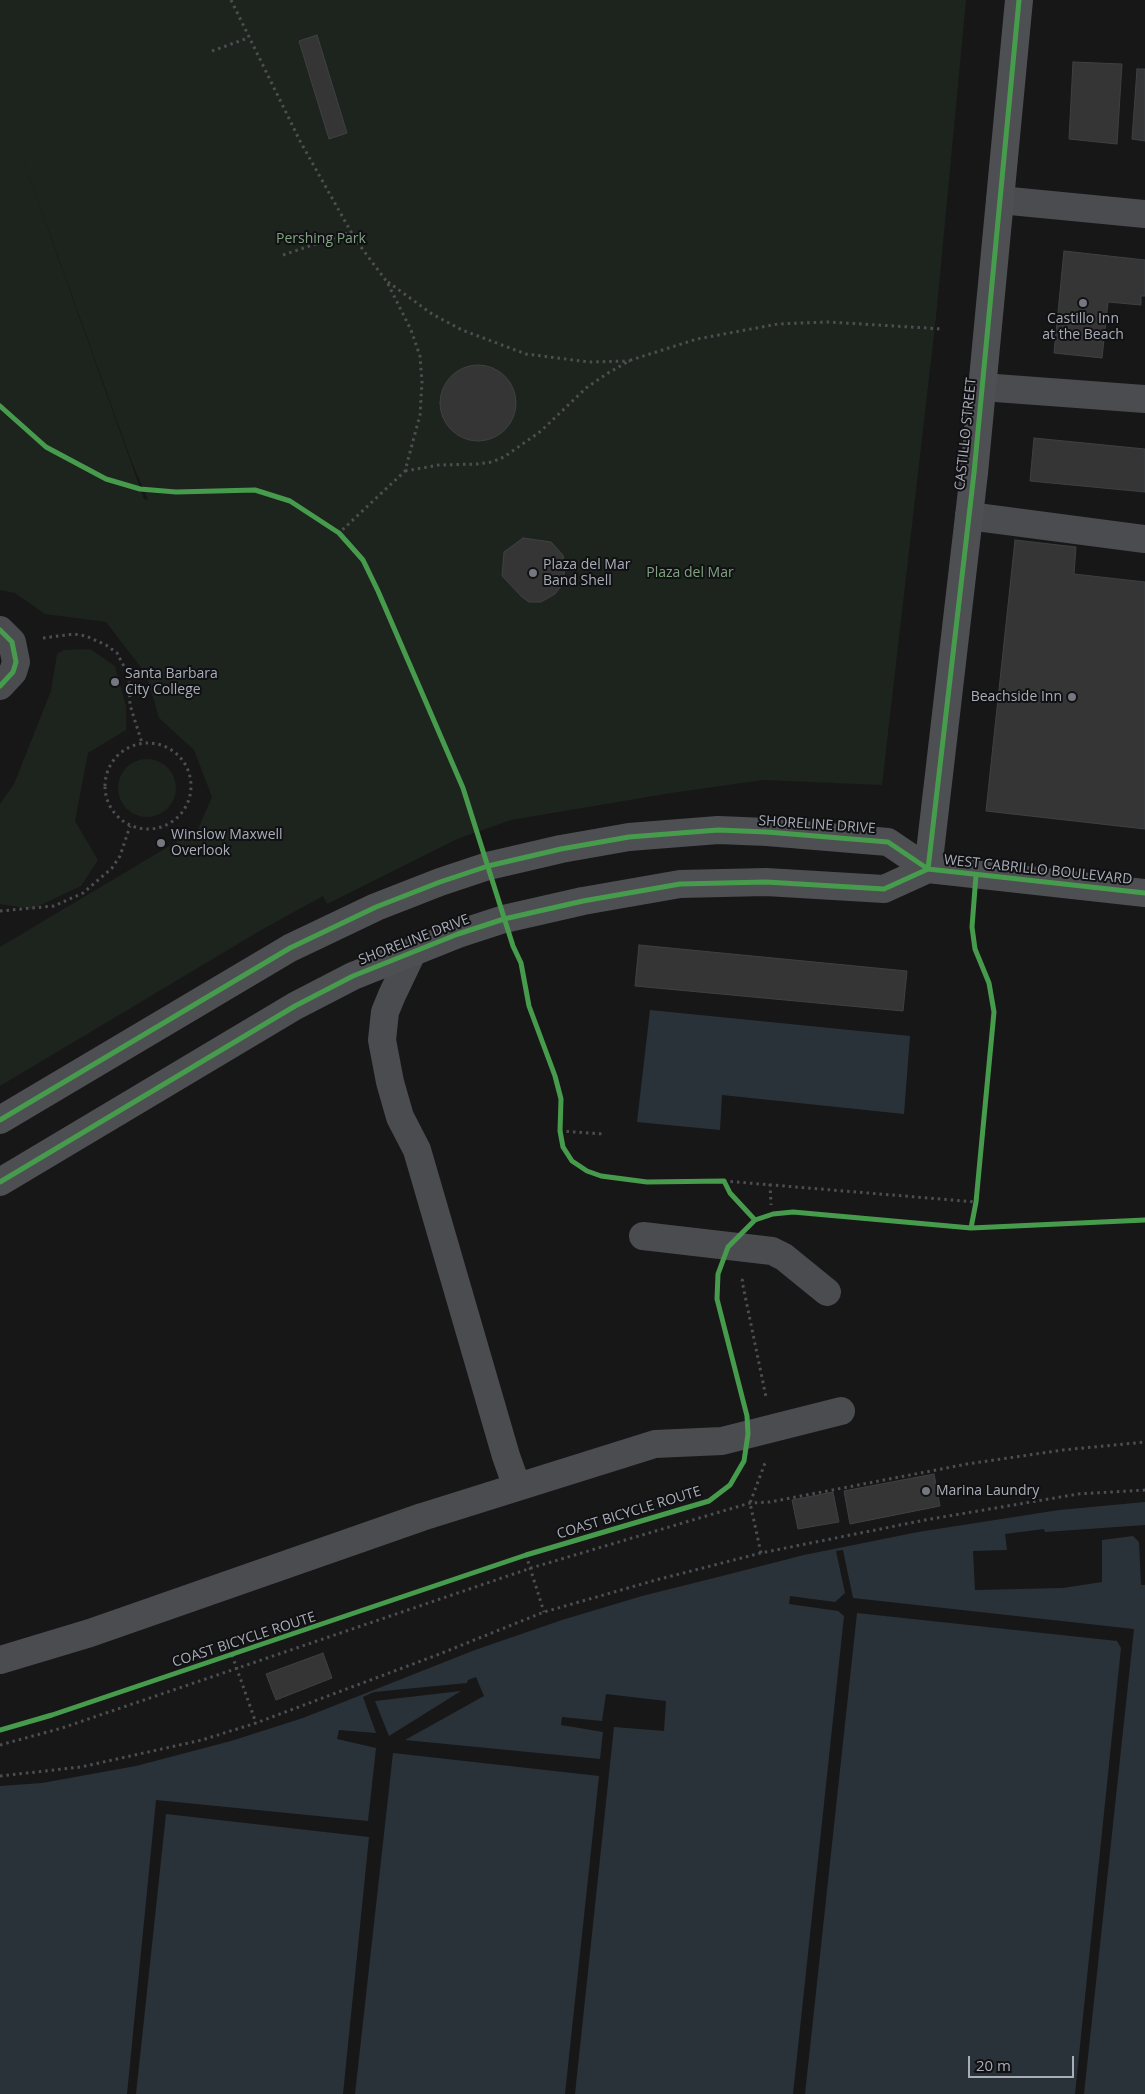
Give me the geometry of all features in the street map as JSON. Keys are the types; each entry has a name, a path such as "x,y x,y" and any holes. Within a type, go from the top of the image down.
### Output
{"main road":[{"name":"CASTILLO STREET","path":"928,869 969,516 1019,0"},
{"name":"SHORELINE DRIVE","path":"0,1120 290,948 376,907 488,866 561,849 628,837 718,830 888,842 928,869"},
{"name":"WEST CABRILLO BOULEVARD","path":"928,869 1145,893"},
{"name":"SHORELINE DRIVE","path":"0,1182 295,1006 353,976 413,951 504,919 583,900 680,884 766,882 884,889 928,869"}],"street":[{"path":"1000,200 1145,214"},
{"path":"982,387 1145,399"},
{"path":"969,516 1145,539"},
{"path":"0,686 13,672 16,662 6,636"},
{"path":"413,951 392,994 386,1012 382,1040 390,1082 400,1117 417,1150 517,1488"},
{"path":"643,1236 772,1251 784,1257 827,1292"},
{"path":"0,1660 90,1633 303,1557 655,1444 722,1441 841,1411"}],"path":[{"path":"231,0 300,141 351,232 387,282 412,330 420,365 422,382 420,415 405,471 339,533"},
{"path":"212,51 248,38"},
{"path":"283,255 351,232"},
{"path":"387,282 432,314 462,330 526,354 589,362 631,360"},
{"path":"405,471 439,465 492,462 504,457 541,431 586,388 608,373 631,360 697,339 778,324 829,322 943,329"},
{"path":"332,528 345,540"},
{"path":"6,636 74,634 86,636 106,645 117,654 129,676 130,705 142,743"},
{"path":"142,743 156,743 170,749 181,758 188,771 191,786 188,800 182,813 171,823 158,828 144,829 130,826 118,818 110,807 105,794 105,780 109,766 117,755 128,747 142,743"},
{"path":"0,910 54,906 83,893 112,868 120,856 130,826"},
{"path":"560,1123 561,1139"},
{"path":"560,1131 604,1134"},
{"path":"714,1181 724,1180 976,1202"},
{"path":"724,1180 727,1187"},
{"path":"770,1184 772,1205"},
{"path":"975,1211 977,1193"},
{"path":"744,1276 742,1281 768,1406"},
{"path":"0,1746 62,1728 531,1568 750,1504 770,1502 967,1464 1063,1450 1145,1442"},
{"path":"762,1553 750,1504 766,1462"},
{"path":"0,1776 81,1767 202,1740 256,1724 437,1656 544,1612 656,1580 762,1553 925,1520 1078,1494 1145,1490"},
{"path":"517,1558 535,1552"},
{"path":"526,1555 544,1612"},
{"path":"232,1656 256,1724"}],"green space":[{"path":"0,0 966,0 936,317 882,785 763,780 671,793 511,820 457,839 327,904 323,896 263,929 0,1086 0,947 198,829 212,797 194,750 159,718 146,674 106,622 45,614 15,593 0,590","holes":["2,100 131,460 148,500 144,499"]},
{"path":"90,649 115,666 126,706 126,730 88,753 75,821 98,860 81,886 32,909 0,904 0,804 14,784 51,691 57,654 64,650"},
{"path":"147,759 158,761 171,772 176,788 174,799 163,812 147,817 136,815 123,804 118,788 120,777 131,764"}],"shaded area":[{"path":"650,1010 910,1036 904,1114 722,1095 720,1130 637,1122"},
{"path":"1145,1502 1145,2094 0,2094 0,1786 42,1783 136,1766 231,1741 303,1718 475,1650 562,1620 642,1596 804,1555 918,1532 1059,1510"}],"pier":[{"path":"1145,1525 1145,1585 1141,1585 1139,1542 1133,1536 1102,1540 1102,1582 1063,1588 975,1590 973,1551 1007,1550 1005,1534 1044,1529 1045,1532"},
{"path":"843,1550 853,1598 1134,1629 1084,2094 1075,2094 1121,1648 1117,1641 857,1613 805,2094 793,2094 844,1616 838,1611 789,1604 790,1596 835,1602 845,1593 836,1551"},
{"path":"476,1677 484,1696 405,1740 600,1759 603,1732 561,1725 562,1717 602,1721 606,1694 666,1701 664,1731 614,1727 575,2094 565,2094 599,1776 393,1753 355,2094 343,2094 369,1837 166,1814 136,2094 127,2094 156,1800 368,1821 376,1748 337,1739 339,1730 376,1733 363,1697 374,1692 467,1683 468,1680","holes":["461,1691 389,1736 375,1701"]}],"building":[{"path":"317,35 347,133 329,139 299,41"},
{"path":"1073,62 1122,64 1117,144 1069,139"},
{"path":"1137,69 1145,69 1145,141 1132,139"},
{"name":"Castillo Inn at the Beach","path":"1064,251 1145,260 1145,296 1141,296 1141,305 1108,302 1102,358 1054,353"},
{"path":"471,365 485,365 499,371 510,382 516,396 513,418 505,430 485,441 471,441 457,435 446,424 440,410 440,396 446,382 457,371"},
{"path":"1034,438 1145,449 1145,492 1030,481"},
{"name":"Plaza del Mar Band Shell","path":"523,538 551,542 563,555 565,569 562,585 555,594 541,602 529,602 502,576 504,552"},
{"name":"Beachside Inn","path":"1015,540 1076,547 1074,574 1145,582 1145,829 986,811"},
{"path":"639,945 907,971 903,1011 635,986"},
{"path":"934,1474 940,1506 850,1524 844,1491"},
{"path":"833,1492 839,1522 798,1529 792,1500"},
{"path":"323,1653 332,1678 276,1700 266,1674"}],"cycle path":[{"path":"928,869 974,473 1019,0"},
{"path":"0,406 46,447 106,479 140,489 176,492 255,490 290,501 339,533 363,560 463,788 513,946 521,963 529,1006 555,1076 561,1099 560,1131 563,1147 572,1161 587,1171 601,1176 647,1182 724,1181 730,1193 755,1220"},
{"path":"0,630 12,642 16,662 13,672 0,686"},
{"path":"0,1120 290,948 376,907 440,882 488,866 561,849 629,837 718,830 767,832 888,842 928,869 1145,893"},
{"path":"0,1182 295,1006 353,976 458,934 504,919 583,901 680,884 766,882 884,889 928,869"},
{"path":"971,1228 976,1202 994,1012 989,983 975,949 972,927 976,875"},
{"name":"COAST BICYCLE ROUTE","path":"0,1730 52,1715 526,1555 709,1501 730,1485 744,1461 748,1434 747,1416 717,1299 718,1274 728,1247 755,1220 773,1214 793,1212 971,1228 1145,1220"}],"place":[{"name":"Castillo Inn at the Beach","path":"1083,303"},
{"name":"Plaza del Mar Band Shell","path":"533,573"},
{"name":"Santa Barbara City College","path":"115,682"},
{"name":"Beachside Inn","path":"1072,697"},
{"name":"Winslow Maxwell Overlook","path":"161,843"},
{"name":"Marina Laundry","path":"926,1491"}],"park label":[{"name":"Pershing Park","path":"321,239"},
{"name":"Plaza del Mar","path":"690,573"}]}
